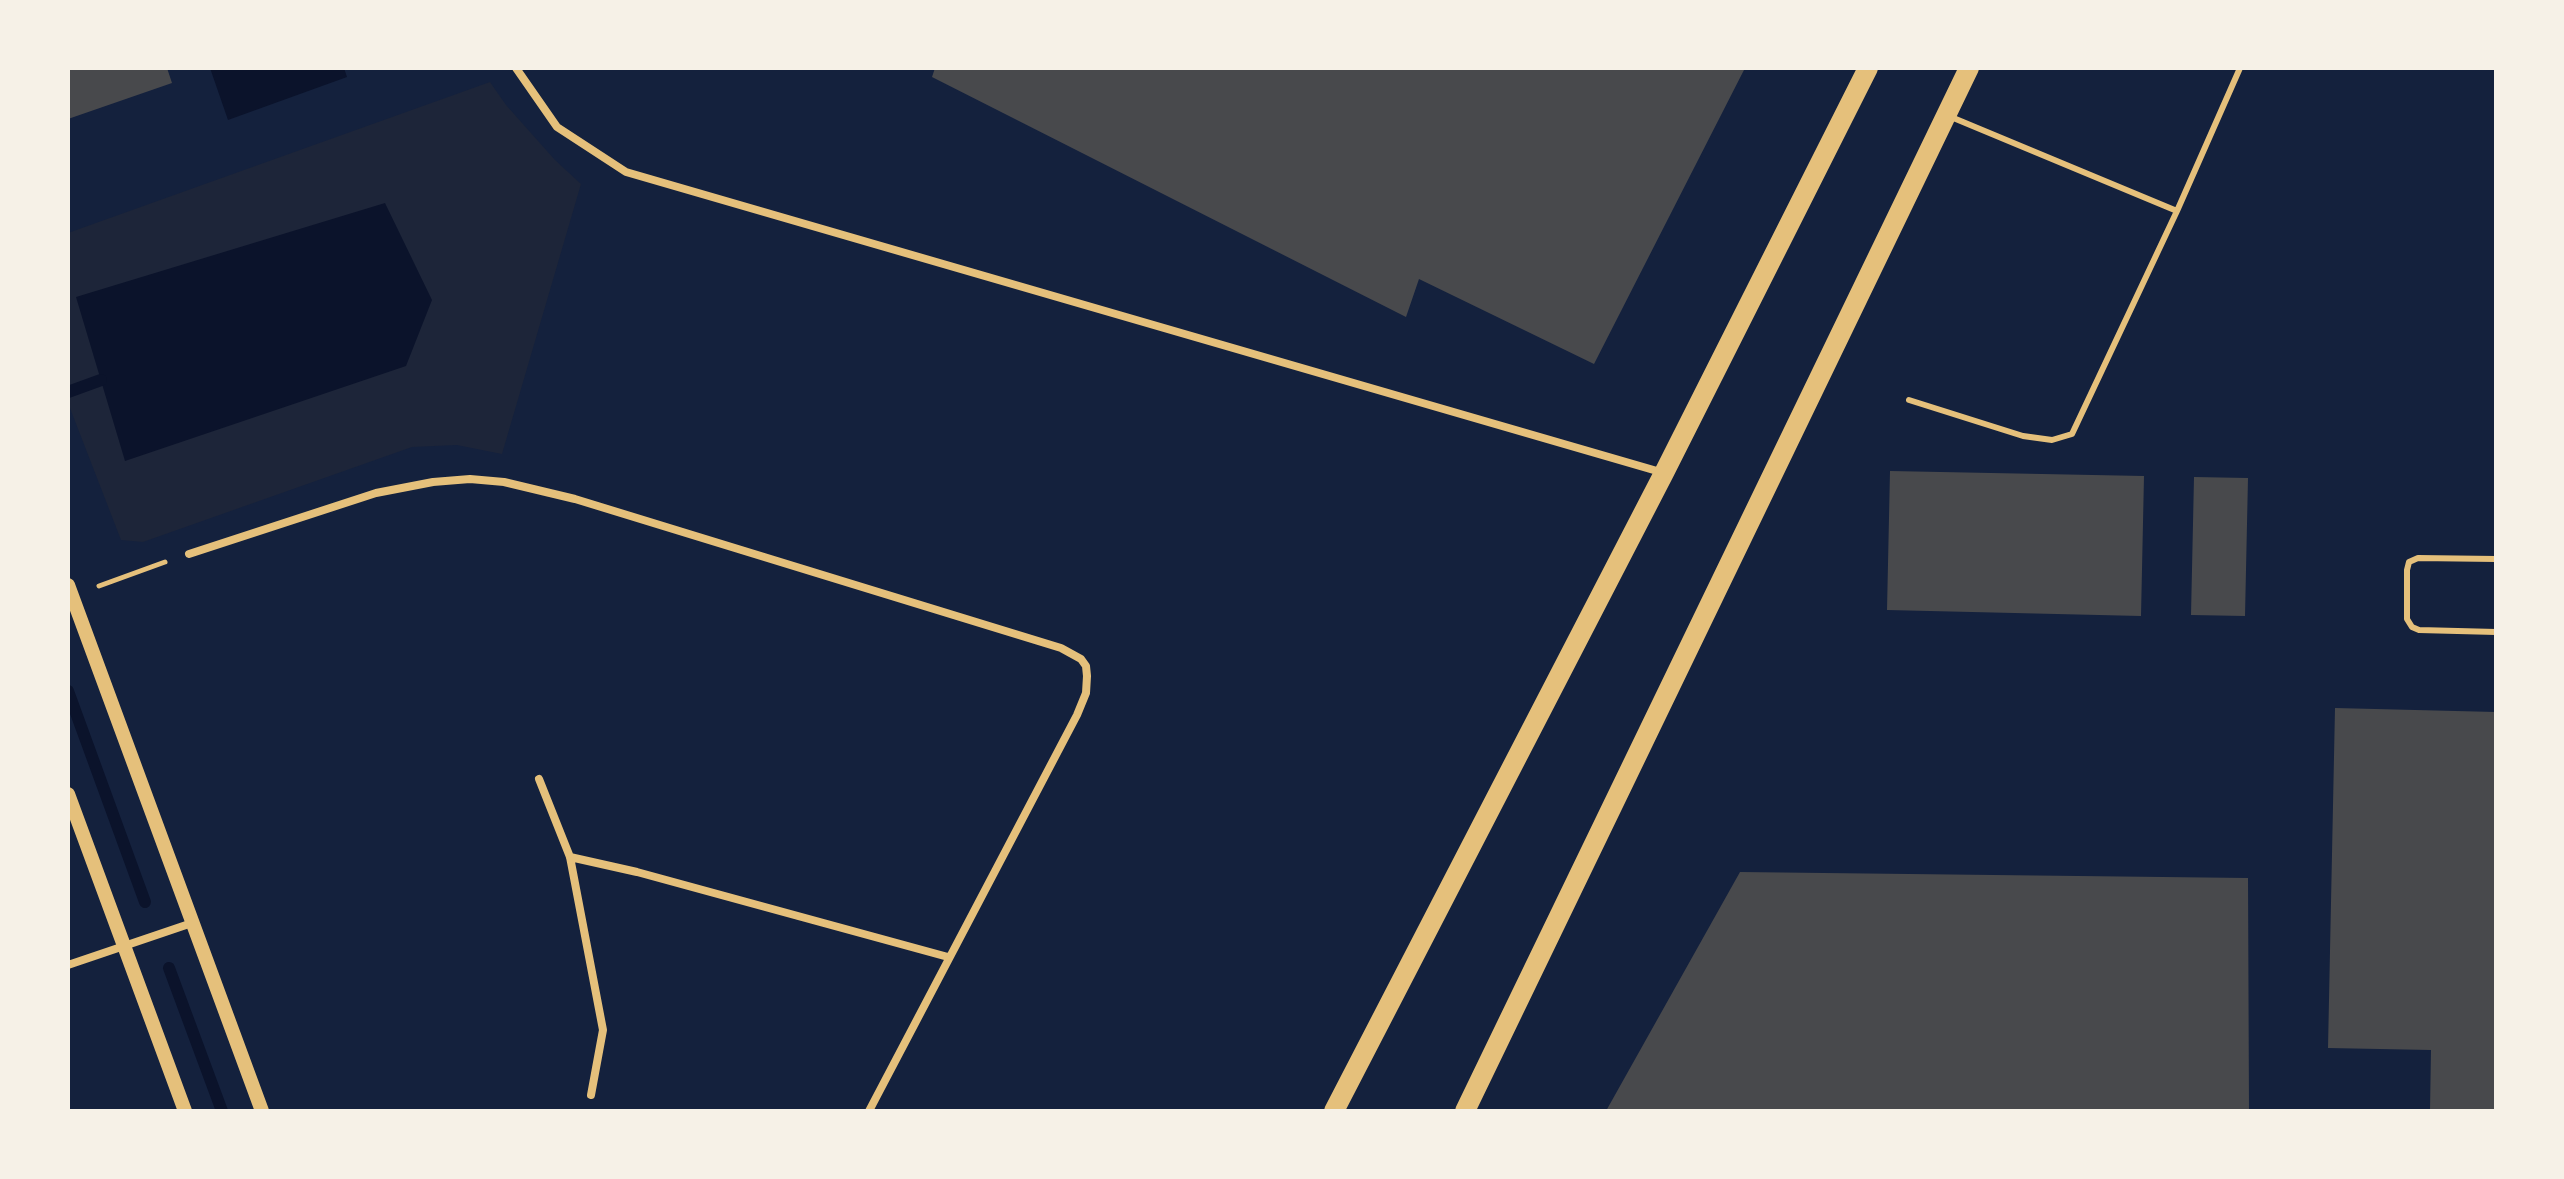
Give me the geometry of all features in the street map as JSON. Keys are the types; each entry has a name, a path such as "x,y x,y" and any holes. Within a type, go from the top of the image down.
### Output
{"main road":[{"path":"1334,1111 1664,473 1868,68"},
{"path":"1465,1111 1969,68"}],"street":[{"path":"516,68 557,127 626,172 1664,473"},
{"path":"189,554 376,493 470,479 504,482 575,499 1061,648 1081,659 1086,666 1086,693 1077,715 869,1111"},
{"path":"69,592 262,1111"},
{"path":"539,779 570,857 603,1030 591,1095"},
{"path":"68,794 185,1111"},
{"path":"570,857 637,872 948,957"},
{"path":"68,965 192,923"}],"lane":[{"path":"1909,400 2023,436 2052,440 2072,434 2240,68"},
{"path":"1947,115 2177,211"},
{"path":"2496,559 2418,558 2409,562 2407,570 2407,619 2412,627 2419,630 2496,632"}],"path":[{"path":"69,592 189,554"}],"shaded area":[{"path":"210,68 344,68 347,77 228,120"},
{"path":"490,82 506,105 555,160 581,184 502,454 457,445 412,447 143,542 121,540 68,403 68,233"},
{"path":"385,203 432,300 406,366 125,461 76,297"}],"building":[{"path":"68,68 167,68 172,83 68,119"},
{"path":"935,68 1745,68 1594,364 1419,279 1406,317 932,77"},
{"path":"1890,471 2144,476 2141,616 1887,610"},
{"path":"2194,477 2248,478 2245,616 2191,615"},
{"path":"2335,708 2496,712 2496,1111 2430,1110 2431,1050 2328,1048"},
{"path":"1740,872 2248,878 2249,1111 1606,1111"}],"waterway":[{"path":"68,392 101,380"},
{"path":"68,691 145,902"},
{"path":"169,968 222,1111"}]}
